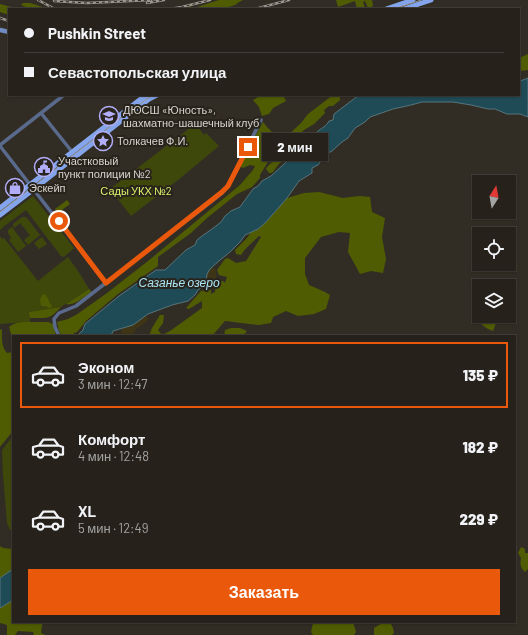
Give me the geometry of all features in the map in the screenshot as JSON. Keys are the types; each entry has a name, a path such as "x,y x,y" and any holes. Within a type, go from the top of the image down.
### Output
{"main road":[{"path":"389,8 413,0"},
{"path":"407,8 431,0"},
{"path":"0,215 32,187 145,96"},
{"path":"74,154 155,96"},
{"path":"0,208 32,187"}],"street":[{"path":"63,96 0,146 106,283"},
{"path":"41,113 74,154"},
{"path":"59,335 55,327 54,319 59,313 76,306 228,186 261,120"}],"green space":[{"path":"219,0 243,0 235,5 225,8 194,8"},
{"path":"336,0 372,0 373,6 368,8 365,1 363,2 365,8 357,8 355,1 338,7"},
{"path":"23,3 30,3 46,8 28,8 21,5"},
{"path":"0,4 15,8 8,8 8,15 0,12"},
{"path":"190,6 194,8 183,8"},
{"path":"528,54 528,70 520,71 520,58"},
{"path":"259,96 284,96 286,101 273,108 269,114 262,116 259,107 253,100"},
{"path":"332,96 340,96 340,100 333,106 329,106 324,110 325,113 314,124 304,130 290,143 286,145 283,144 283,140 308,114"},
{"path":"263,122 278,138 266,155 269,160 260,175 260,178 252,187 237,194 191,233 158,257 158,266 118,294 86,321 73,335 61,335 57,322 76,315 107,293 240,185 255,166 250,165 243,168 239,166 252,146 254,138"},
{"name":"Сады УКХ №2","path":"195,124 204,135 206,133 219,146 131,216 110,189"},
{"path":"283,147 287,150 291,149 293,151 278,165 273,172 269,173 266,169 278,158 278,150"},
{"path":"319,192 343,198 359,196 370,197 372,212 385,218 382,237 386,259 383,273 371,271 360,274 348,252 350,233 339,232 321,237 305,258 305,274 309,285 330,295 326,309 314,314 298,316 286,311 273,317 271,323 259,325 225,321 213,335 162,335 202,308 202,301 189,309 186,308 201,291 211,290 211,294 215,292 216,285 219,282 223,281 225,283 227,277 219,275 217,270 225,259 228,258 236,263 246,261 261,237 259,236 241,255 236,254 235,250 251,232 258,229 266,222 287,198 304,193"},
{"path":"33,196 74,248 64,257 61,256 26,210 0,230 0,221"},
{"path":"67,200 70,204 58,213 55,209"},
{"path":"22,217 27,218 40,235 28,245 24,240 30,235 20,223 14,228 13,225"},
{"path":"12,227 26,246 18,252 9,240 11,238 8,230"},
{"path":"0,236 2,239 4,238 38,281 68,257 89,289 61,307 30,312 30,322 0,324"},
{"path":"42,237 47,244 39,249 34,243"},
{"path":"89,289 91,293 73,304 66,304"},
{"path":"44,294 48,298 52,307 49,308 41,305 40,300"},
{"path":"61,307 51,316 30,318 29,312"},
{"path":"160,315 164,315 163,323 158,330 162,335 149,335"},
{"path":"48,322 53,324 56,335 11,334 9,327 19,323"},
{"path":"483,323 496,323 493,331 482,325"},
{"path":"240,328 247,331 244,335 224,335 225,330"},
{"path":"0,329 2,330 2,342 5,350 7,353 12,352 12,432 0,447"},
{"path":"12,437 12,530 10,530 7,523 2,450"},
{"path":"0,546 3,548 12,549 12,570 0,578"},
{"path":"521,547 525,549 525,553 528,553 528,569 525,572 521,567 521,558 518,553"},
{"path":"12,601 12,623 43,623 41,633 45,635 34,635 33,632 18,631 15,635 7,635 7,625 0,623 0,608"},
{"path":"313,623 353,623 356,632 354,635 313,635 311,632"},
{"path":"382,623 390,623 394,633 392,635 374,635 374,628"}],"sand":[{"path":"212,267 216,270 216,278 212,283 206,281 207,274"},
{"path":"144,316 148,317 148,320 136,329 132,335 122,335 121,331 124,327 132,324"}],"water":[{"name":"Сазанье озеро","path":"528,78 528,117 520,114 507,114 495,109 453,102 422,102 393,109 370,117 355,128 348,138 326,154 318,165 312,168 312,173 299,181 287,198 266,222 258,229 245,235 230,252 210,269 204,286 188,301 148,314 133,325 113,331 111,335 78,335 83,330 85,324 119,296 156,270 165,270 186,250 195,245 197,240 221,222 225,216 231,211 240,207 253,189 262,181 271,176 329,121 333,120 334,114 358,96 520,96 520,81"},
{"path":"12,570 12,601 0,608 0,578"}],"tram line":[{"path":"397,8 421,0"},
{"path":"0,212 152,96"}],"railway":[{"path":"38,0 53,8"},
{"path":"54,1 87,3 151,0"},
{"path":"147,3 164,0"},
{"path":"176,8 210,0"},
{"path":"259,8 289,0"},
{"path":"0,18 8,21"}],"place":[{"name":"ДЮСШ «Юность», шахматно-шашечный клуб","path":"109,116"},
{"name":"Толкачев Ф.И.","path":"103,141"},
{"name":"Участковый пункт полиции №2","path":"44,167"},
{"name":"Эскейп","path":"15,188"}],"route":[{"path":"59,221 106,283 222,192 228,186 248,147"}]}
